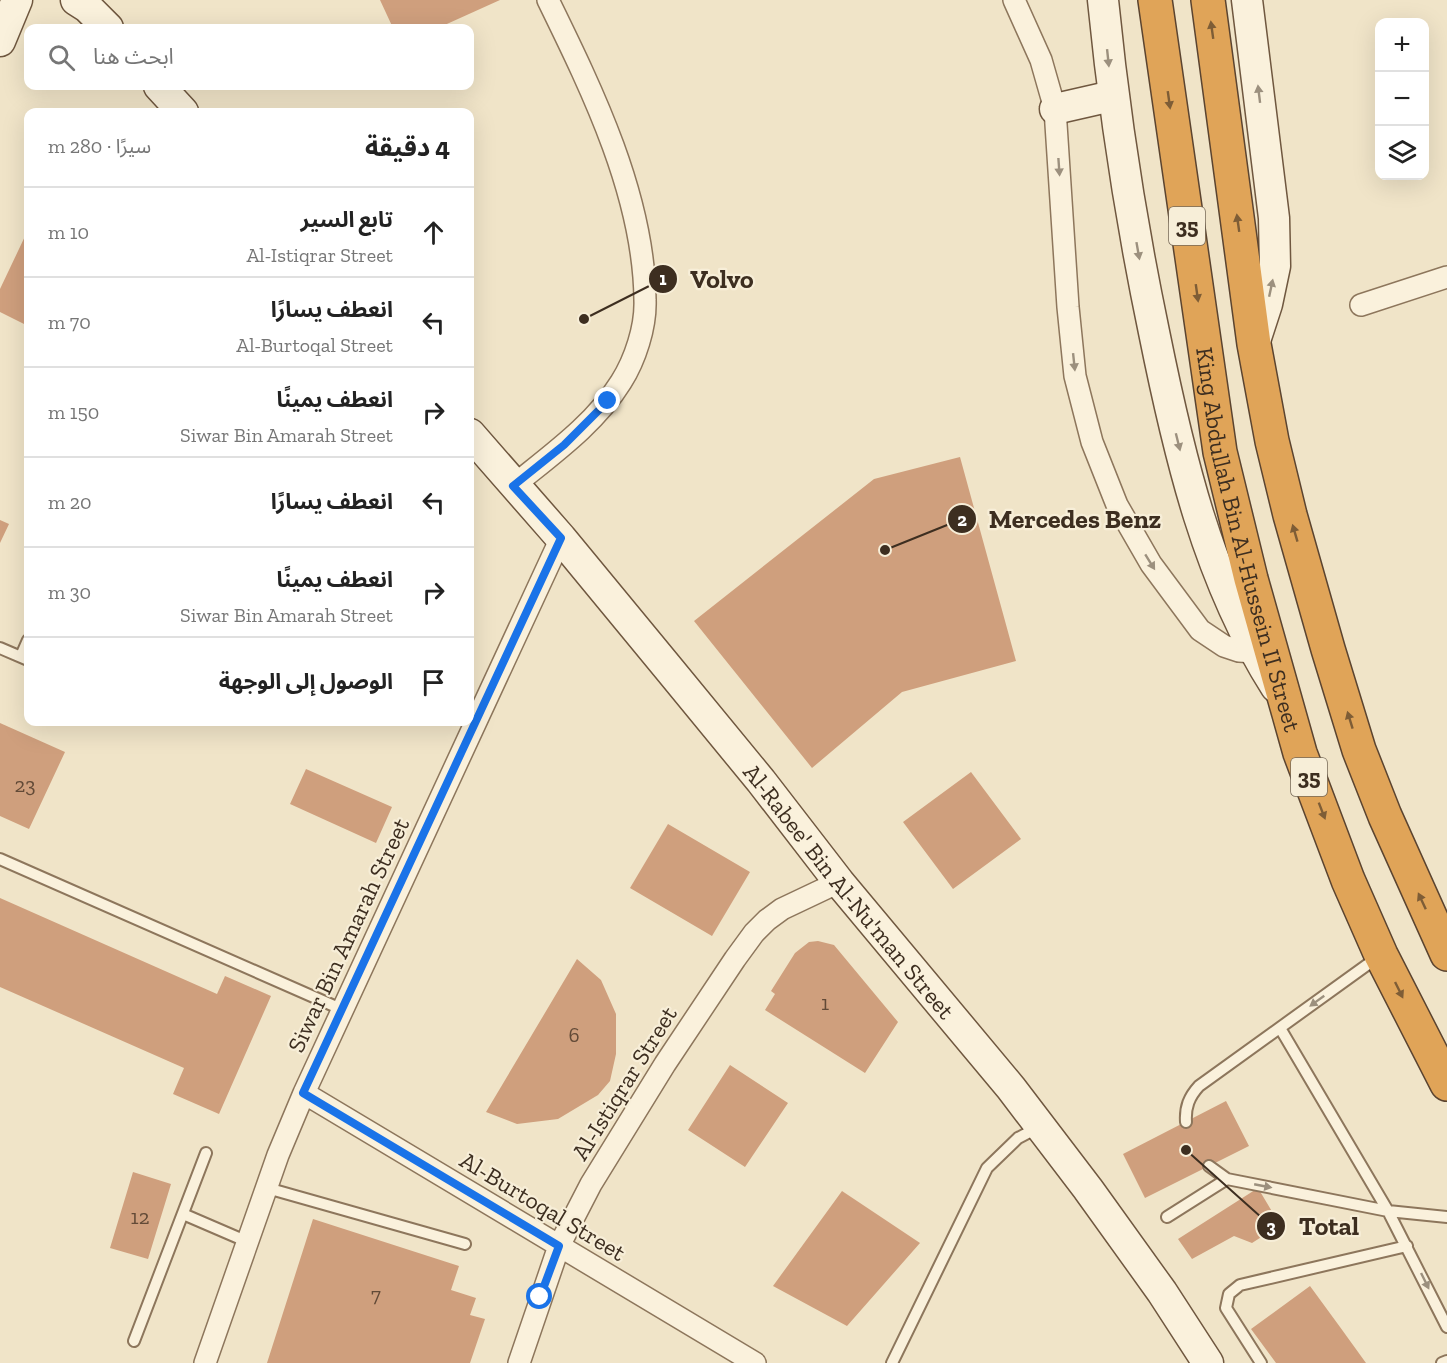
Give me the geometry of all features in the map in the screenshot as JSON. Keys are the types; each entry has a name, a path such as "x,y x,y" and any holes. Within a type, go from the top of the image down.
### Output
{"highway":[{"name":"King Abdullah Bin Al-Hussein II Street","path":"1155,0 1220,452 1251,579 1300,753 1344,870 1381,955 1447,1084"},
{"name":"King Abdullah Bin Al-Hussein II Street","path":"1208,0 1254,344 1272,441 1290,515 1352,727 1385,816 1447,954"}],"street":[{"path":"0,41 17,0"},
{"path":"76,0 87,7 104,24"},
{"path":"513,486 564,445 608,401 622,381 633,359 646,302 639,236 610,138 548,0"},
{"path":"1014,0 1041,60 1055,109 1075,376 1092,442 1117,505 1146,555 1200,630 1224,646 1254,652"},
{"path":"1102,0 1112,96 1148,302 1170,411 1187,480 1216,566 1254,652 1284,698"},
{"path":"1247,0 1274,218 1275,266 1267,304 1254,344"},
{"path":"163,90 179,108"},
{"path":"1055,109 1112,96"},
{"path":"1361,305 1447,277"},
{"name":"Al-Rabee' Bin Al-Nu'man Street","path":"474,439 561,538 761,781 839,882 1041,1127 1161,1292 1208,1363"},
{"name":"Siwar Bin Amarah Street","path":"474,724 561,538"},
{"name":"Siwar Bin Amarah Street","path":"205,1363 303,1093 473,726"},
{"name":"Al-Istiqrar Street","path":"519,1363 559,1246 591,1184 665,1064 754,933 782,909 839,882"},
{"name":"Al-Burtoqal Street","path":"303,1093 755,1363"}],"lane":[{"path":"0,648 24,658"},
{"path":"0,859 341,1009"},
{"path":"1186,1122 1188,1102 1199,1086 1381,955"},
{"path":"1280,1028 1388,1211 1447,1328"},
{"path":"892,1363 987,1168 1018,1138 1041,1127"},
{"path":"134,1341 206,1153"},
{"path":"1209,1166 1227,1179 1388,1211 1447,1217"},
{"path":"1167,1217 1227,1179"},
{"path":"267,1188 465,1244"},
{"path":"183,1214 248,1242"},
{"path":"1262,1363 1226,1308 1228,1294 1240,1285 1407,1246"},
{"path":"1442,1363 1447,1361"}],"building":[{"path":"380,0 500,0 447,24 391,24"},
{"path":"24,238 24,324 0,312 0,289"},
{"path":"960,457 1016,661 902,692 812,768 694,621 874,479"},
{"path":"0,520 9,524 0,543"},
{"path":"0,723 65,752 29,829 0,816"},
{"path":"306,769 392,807 376,843 290,804"},
{"path":"971,772 1021,839 953,889 903,822"},
{"path":"668,824 750,872 712,936 630,888"},
{"path":"0,898 217,994 225,976 271,996 219,1114 173,1094 184,1068 0,987"},
{"path":"818,941 834,945 898,1022 865,1073 765,1010 775,994 771,991 795,953 809,942"},
{"path":"577,959 601,980 616,1014 616,1054 610,1081 598,1095 558,1119 517,1124 486,1112"},
{"path":"730,1065 788,1103 745,1167 688,1130"},
{"path":"1226,1101 1249,1146 1145,1198 1123,1154"},
{"path":"133,1172 171,1184 148,1259 110,1248"},
{"path":"1258,1188 1280,1225 1252,1243 1234,1236 1192,1259 1178,1239"},
{"path":"842,1191 920,1243 847,1326 773,1286"},
{"path":"313,1219 459,1266 451,1290 476,1298 470,1315 485,1319 470,1363 267,1363"},
{"path":"1310,1286 1366,1363 1276,1363 1251,1329"}],"place":[{"name":"Volvo","path":"584,319"},
{"name":"Mercedes Benz","path":"885,550"},
{"name":"Total","path":"1186,1150"}],"route":[{"path":"540,1297 559,1246 303,1093 561,538 513,486 564,445 608,401"}]}
